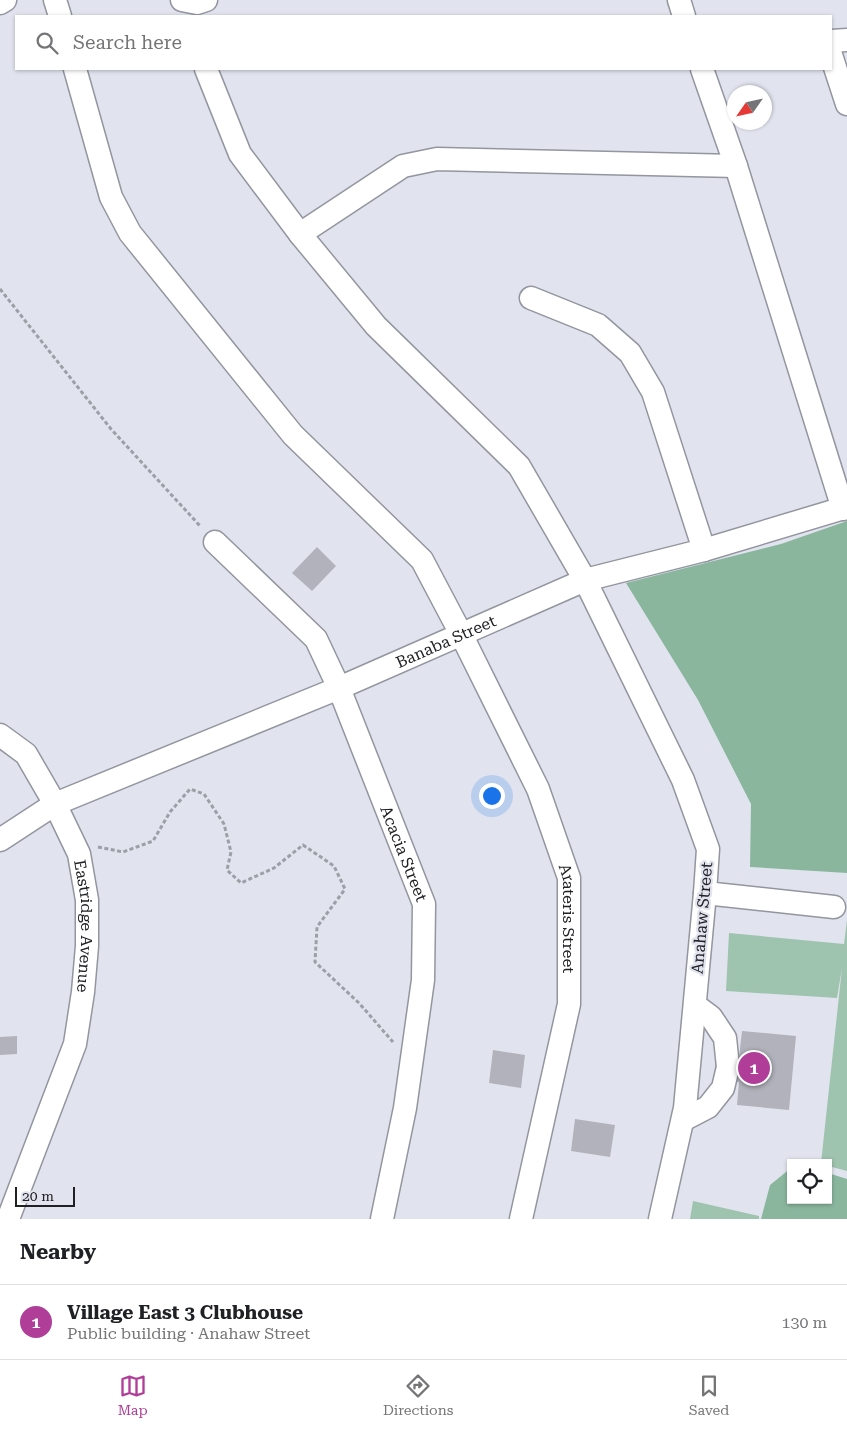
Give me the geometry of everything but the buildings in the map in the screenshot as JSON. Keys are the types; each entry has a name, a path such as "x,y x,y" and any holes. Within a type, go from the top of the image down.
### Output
{"street":[{"path":"0,3 5,0"},
{"path":"55,0 60,15"},
{"path":"679,0 684,15"},
{"path":"832,41 847,40"},
{"path":"832,58 847,104"},
{"name":"Arateris Street","path":"75,70 110,197 130,233 293,435 422,560 538,788 569,878 570,1004 521,1219"},
{"name":"Anahaw Street","path":"206,70 240,154 300,234 376,326 519,466 585,580 683,780 708,849 685,1108 660,1219"},
{"path":"702,70 736,166 845,508"},
{"path":"300,234 403,166 437,159 736,166"},
{"path":"531,298 598,325 630,353 653,392 704,550"},
{"name":"Banaba Street","path":"0,840 54,804 339,688 585,580 704,550 845,508"},
{"name":"Acacia Street","path":"215,542 316,639 339,688 424,904 423,980 405,1108 382,1219"},
{"name":"Eastridge Avenue","path":"0,736 26,754 54,804 79,854 87,900 87,946 83,992 75,1044 8,1219"},
{"path":"705,893 834,907"},
{"path":"683,1120 708,1108 723,1088 728,1068 725,1038 711,1017 695,1004"}],"path":[{"path":"0,289 111,429 215,542"},
{"path":"74,842 123,852 153,840 170,812 190,789 204,794 224,824 231,852 227,870 241,883 274,868 303,844 334,866 345,890 317,927 315,962 359,1003 411,1063"}],"green space":[{"path":"847,521 847,873 750,867 751,804 698,700 626,583 781,544"},
{"path":"847,920 847,1171 832,1167 832,1159 821,1159 842,968 837,998 726,991 729,933 844,944"},
{"path":"787,1171 787,1204 832,1204 832,1174 847,1179 847,1219 761,1219 770,1185"},
{"path":"693,1201 759,1216 759,1219 690,1219"}],"place":[{"name":"Village East 3 Clubhouse","path":"754,1068"}]}
